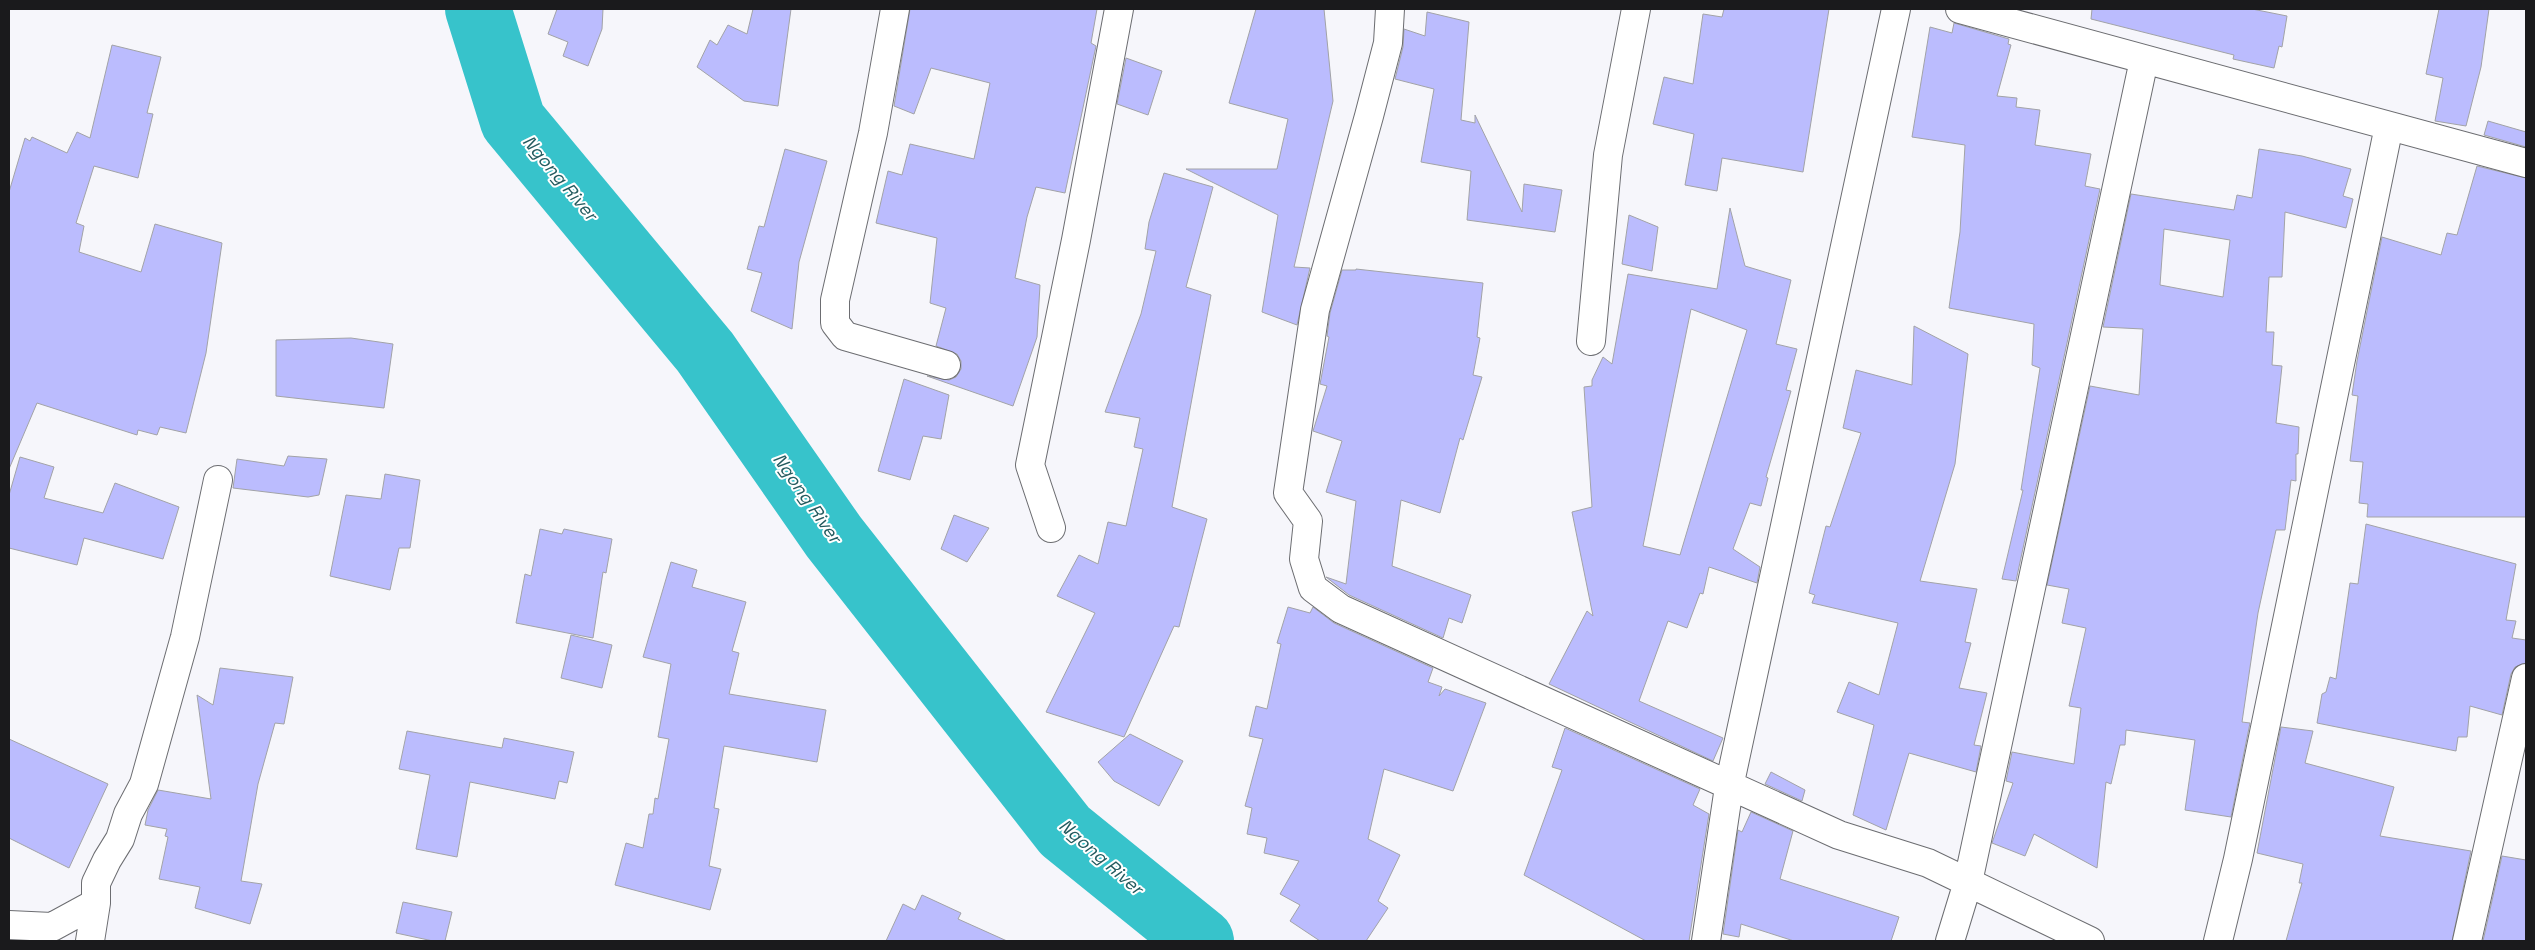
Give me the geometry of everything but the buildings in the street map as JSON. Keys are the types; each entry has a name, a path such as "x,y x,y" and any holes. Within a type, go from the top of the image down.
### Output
{"street":[{"path":"895,9 873,133 835,300 835,323 845,336 946,365"},
{"path":"1051,528 1030,465 1076,240 1119,9"},
{"path":"1390,9 1388,42 1314,310 1288,493 1308,521 1304,559 1313,588 1341,609 1729,787 1840,835 1928,863 2090,941"},
{"path":"1591,341 1608,155 1636,9"},
{"path":"1706,941 1729,787 1896,9"},
{"path":"1960,9 2526,163"},
{"path":"1950,941 1968,882 2144,60"},
{"path":"2218,941 2238,859 2389,126"},
{"path":"90,941 96,903 96,883 106,860 120,839 128,814 144,784 184,637 218,480"},
{"path":"2466,941 2526,678"},
{"path":"9,925 52,927 96,903"}],"waterway":[{"name":"Ngong River","path":"478,9 513,121 705,352 834,537 1065,831 1201,941"}]}
